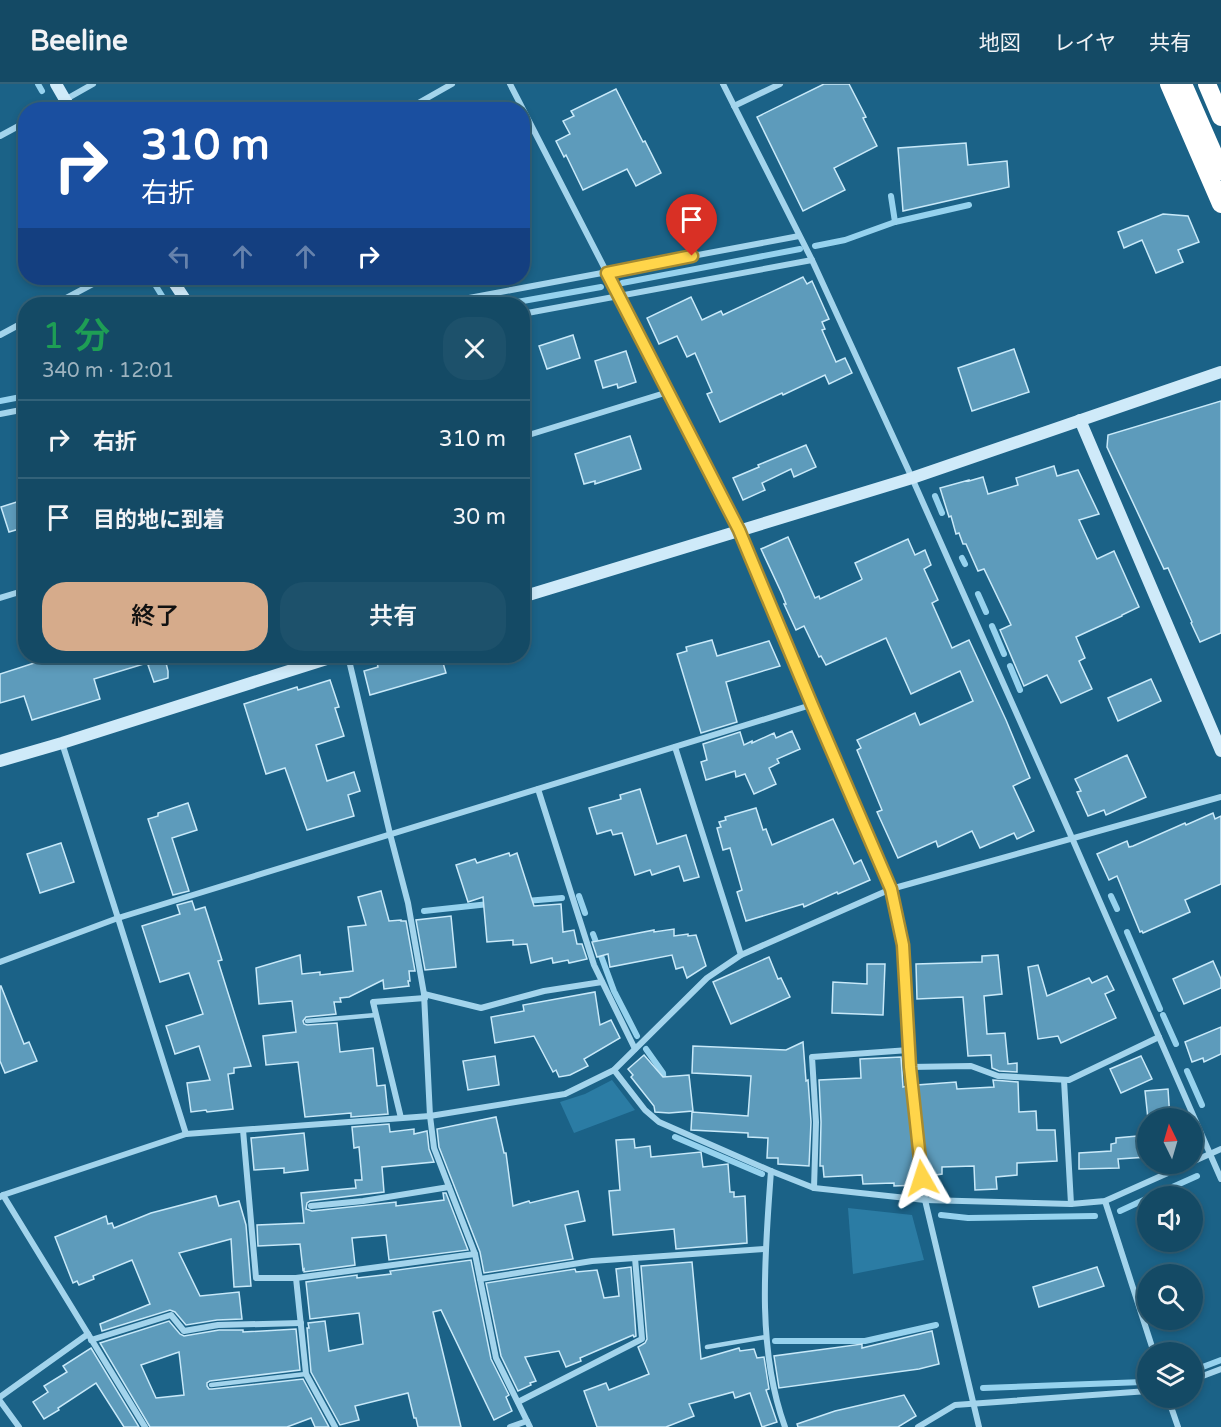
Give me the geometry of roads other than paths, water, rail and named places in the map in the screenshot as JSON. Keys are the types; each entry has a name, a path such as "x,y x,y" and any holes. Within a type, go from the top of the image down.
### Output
{"highway":[{"path":"1168,84 1221,204"},
{"path":"1183,84 1221,171"},
{"path":"1207,84 1221,117"}],"street":[{"path":"56,84 67,102"},
{"path":"70,102 93,84"},
{"path":"420,102 452,84"},
{"path":"510,84 519,102"},
{"path":"723,84 812,260 912,478 1221,1179"},
{"path":"734,106 780,84"},
{"path":"530,123 739,530 891,889 903,945 910,1067 925,1200 979,1427"},
{"path":"0,136 18,126"},
{"path":"475,297 799,236"},
{"path":"530,312 812,260"},
{"path":"68,297 91,285"},
{"path":"0,335 18,325"},
{"path":"530,595 912,478 1221,372"},
{"path":"530,435 668,392"},
{"path":"0,414 18,411"},
{"path":"1080,420 1221,751"},
{"path":"0,598 18,592"},
{"path":"0,761 314,663"},
{"path":"350,663 408,903 424,996 430,1116 434,1148 475,1254 496,1358 529,1424 510,1427"},
{"path":"0,963 118,918 812,705"},
{"path":"62,743 186,1134"},
{"path":"675,747 741,955"},
{"path":"538,789 594,965 635,1050"},
{"path":"145,1427 2,1196 186,1134 430,1116 565,1094 614,1070 707,978 741,955 891,889 1221,797"},
{"path":"401,1118 373,1002 424,996 481,1008 544,991 602,982"},
{"path":"910,1067 971,1066 998,1076 1069,1080 1159,1037"},
{"path":"814,1188 816,1122 812,1057 909,1050"},
{"path":"614,1070 645,1110 659,1122 814,1188 925,1200 1071,1204 1105,1201 1166,1174"},
{"path":"1064,1080 1071,1204"},
{"path":"243,1130 256,1278 296,1278 475,1254"},
{"path":"1203,1157 1221,1149"},
{"path":"771,1171 765,1249 766,1336 773,1387 785,1427"},
{"path":"311,1206 363,1201 449,1187"},
{"path":"1105,1201 1150,1342"},
{"path":"480,1279 592,1261 765,1249"},
{"path":"518,1402 642,1339 635,1258"},
{"path":"296,1278 306,1374 335,1427"},
{"path":"19,1427 0,1399 90,1337 171,1315 184,1331 218,1325 301,1323"},
{"path":"1203,1376 1221,1369"},
{"path":"918,1427 955,1405 1137,1391"},
{"path":"1171,1408 1178,1427"}],"lane":[{"path":"306,1021 376,1015"},
{"path":"707,1347 766,1336"},
{"path":"211,1385 306,1374"}],"waterway":[{"path":"38,84 42,91"},
{"path":"891,196 895,222"},
{"path":"815,246 845,240 895,222 969,205"},
{"path":"622,283 800,249"},
{"path":"155,285 163,297"},
{"path":"530,300 601,287"},
{"path":"0,401 18,398"},
{"path":"935,496 942,513"},
{"path":"962,558 965,564"},
{"path":"978,594 986,612"},
{"path":"992,626 1004,654"},
{"path":"1010,666 1020,690"},
{"path":"579,896 585,913"},
{"path":"1111,896 1117,909"},
{"path":"526,901 562,898"},
{"path":"424,911 489,904"},
{"path":"1127,932 1160,1009"},
{"path":"593,934 614,991 637,1036"},
{"path":"1163,1015 1176,1044"},
{"path":"646,1049 663,1073 664,1085"},
{"path":"1187,1071 1202,1105"},
{"path":"675,1137 762,1174"},
{"path":"1175,1186 1197,1176"},
{"path":"1120,1211 1137,1203"},
{"path":"941,1215 968,1218 1095,1216"},
{"path":"775,1341 865,1341 936,1325"},
{"path":"1203,1367 1221,1360"},
{"path":"983,1388 1137,1382"}]}
